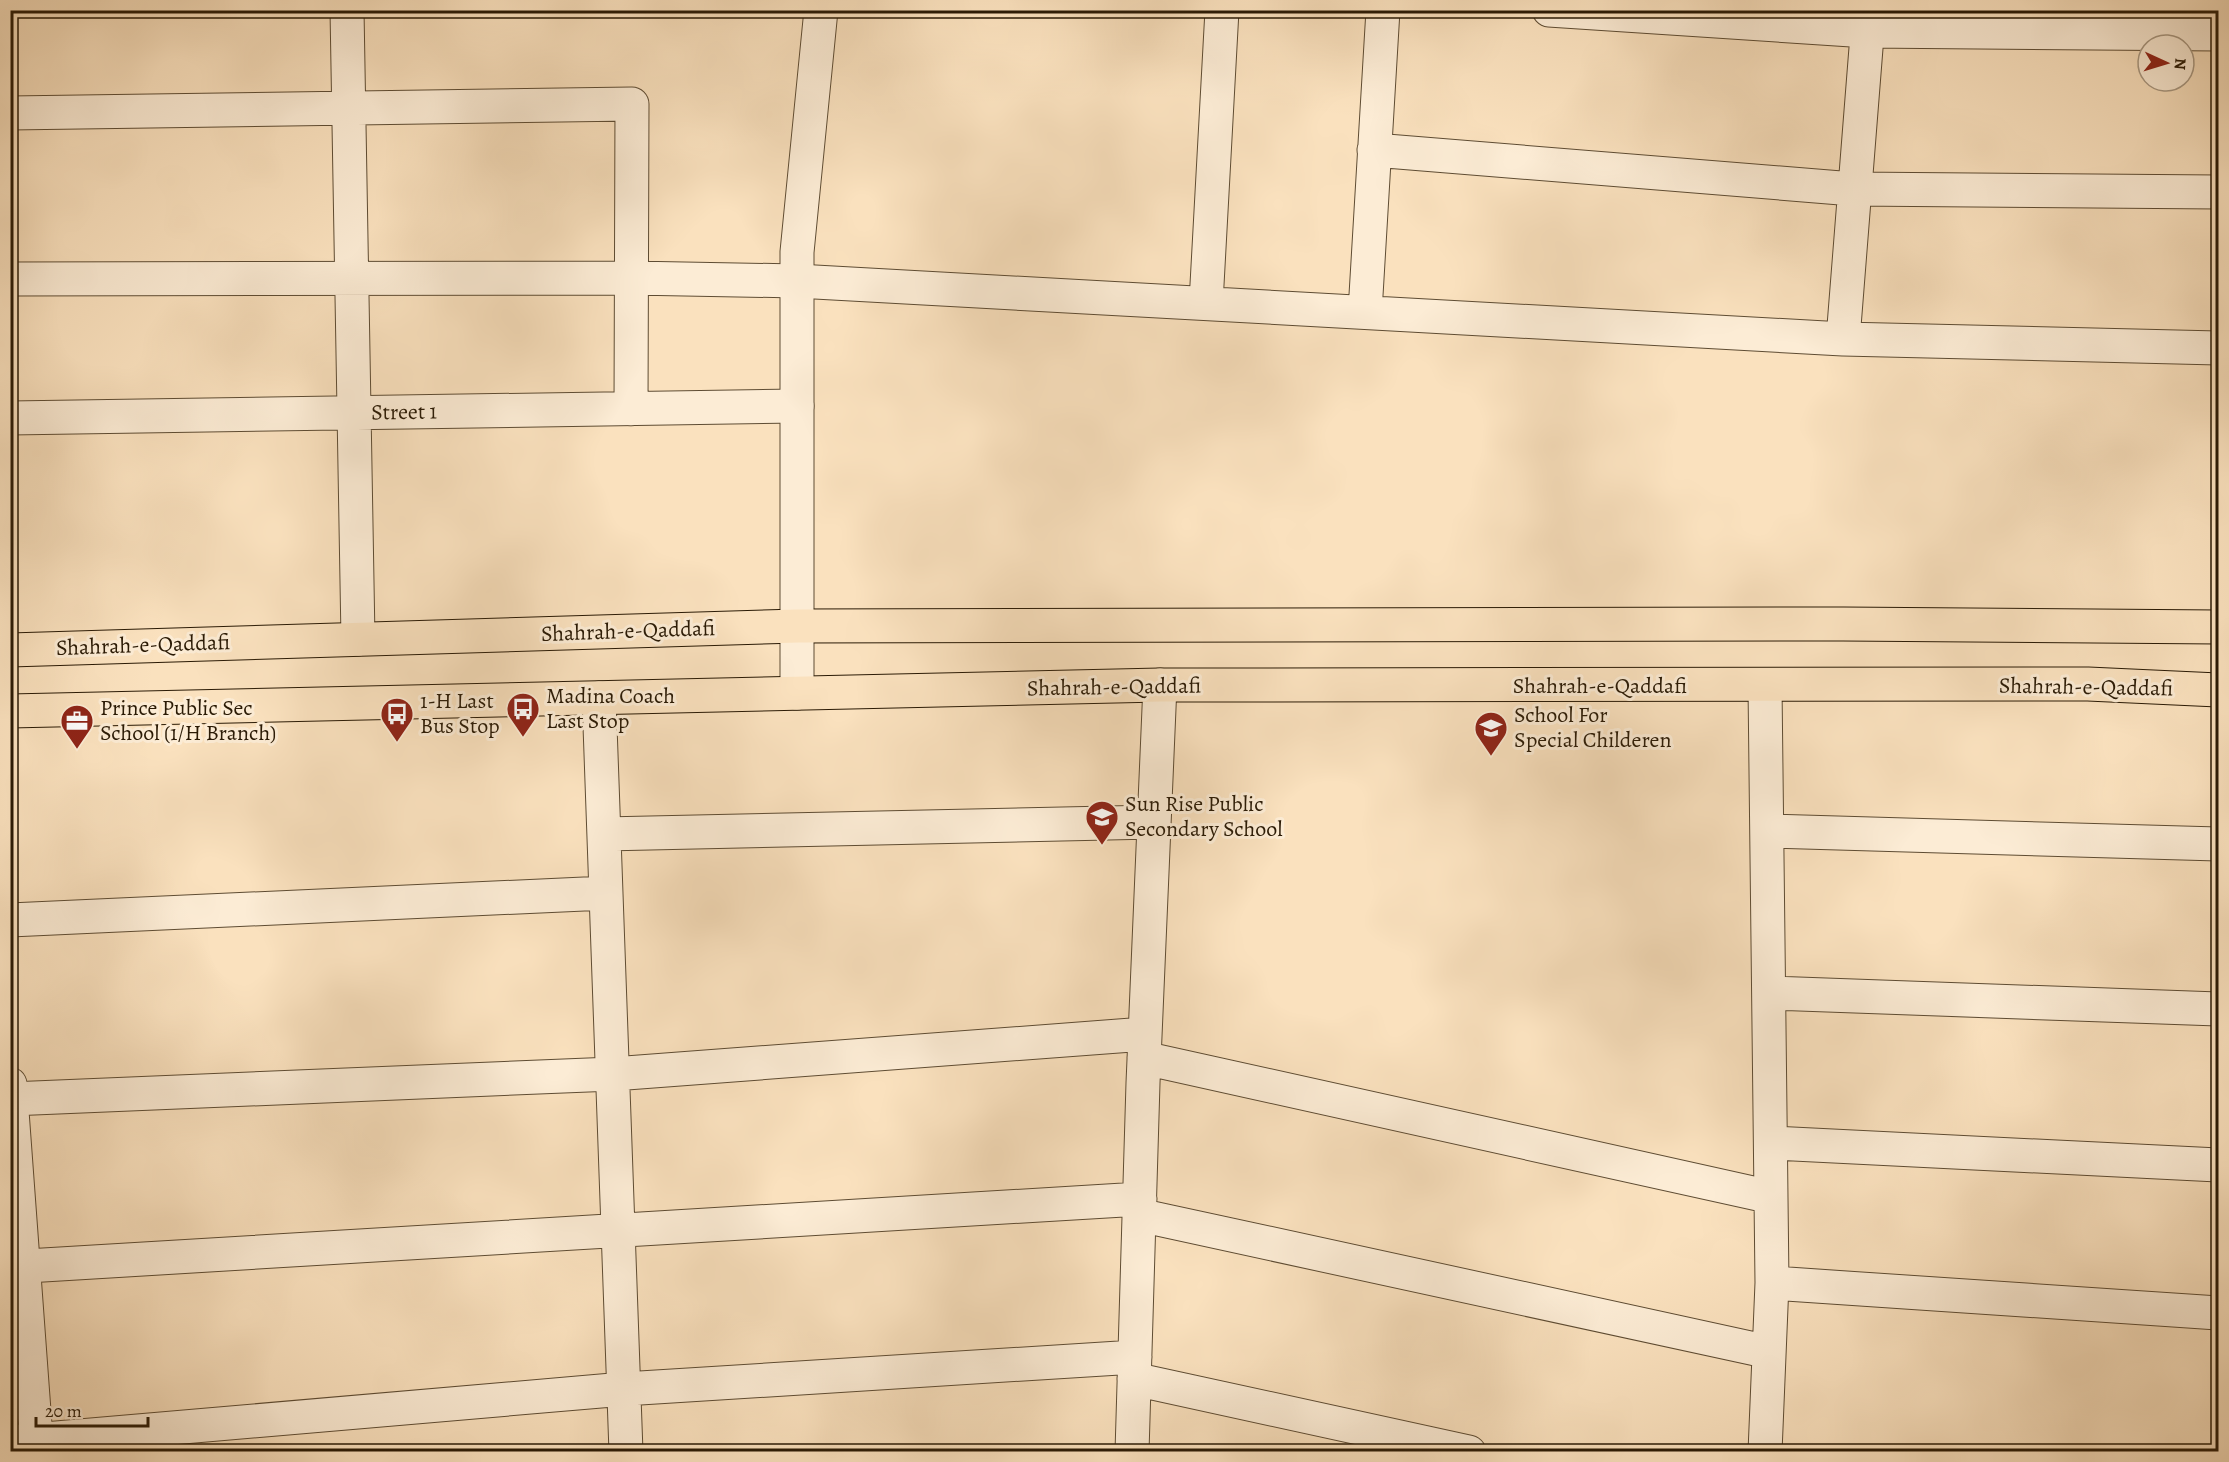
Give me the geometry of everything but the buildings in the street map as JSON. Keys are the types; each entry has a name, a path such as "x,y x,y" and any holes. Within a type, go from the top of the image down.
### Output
{"main road":[{"name":"Shahrah-e-Qaddafi","path":"10,650 798,626 1843,624 2218,627"},
{"name":"Shahrah-e-Qaddafi","path":"10,711 1160,685 2088,684 2218,690"}],"street":[{"path":"347,10 358,639"},
{"path":"797,693 797,252 820,10"},
{"path":"1206,303 1222,10"},
{"path":"1365,312 1383,10"},
{"path":"1549,10 2218,34"},
{"path":"1843,339 1868,21"},
{"path":"10,113 632,104 631,409"},
{"path":"1374,150 1853,189 2218,192"},
{"path":"10,279 632,278 797,281 1843,339 2218,348"},
{"name":"Street 1","path":"10,418 797,406"},
{"path":"1132,1452 1144,1046 1160,685"},
{"path":"1765,686 1772,1197 1772,1283 1765,1451 1781,1452"},
{"path":"599,698 626,1452"},
{"path":"604,834 1154,822"},
{"path":"1767,831 2218,844"},
{"path":"10,920 606,893"},
{"path":"1769,993 2218,1009"},
{"path":"1469,1452 1135,1368 624,1389 28,1445 17,1266 11,1094 613,1074 1144,1046 1772,1197"},
{"path":"1771,1143 2218,1165"},
{"path":"17,1266 618,1232 1139,1207 1769,1352"},
{"path":"1772,1283 2218,1313"}],"place":[{"name":"Madina Coach Last Stop","path":"523,738"},
{"name":"1-H Last Bus Stop","path":"397,743"},
{"name":"Prince Public Sec School (1/H Branch)","path":"77,750"},
{"name":"School For Special Childeren","path":"1491,757"},
{"name":"Sun Rise Public Secondary School","path":"1102,846"}]}
